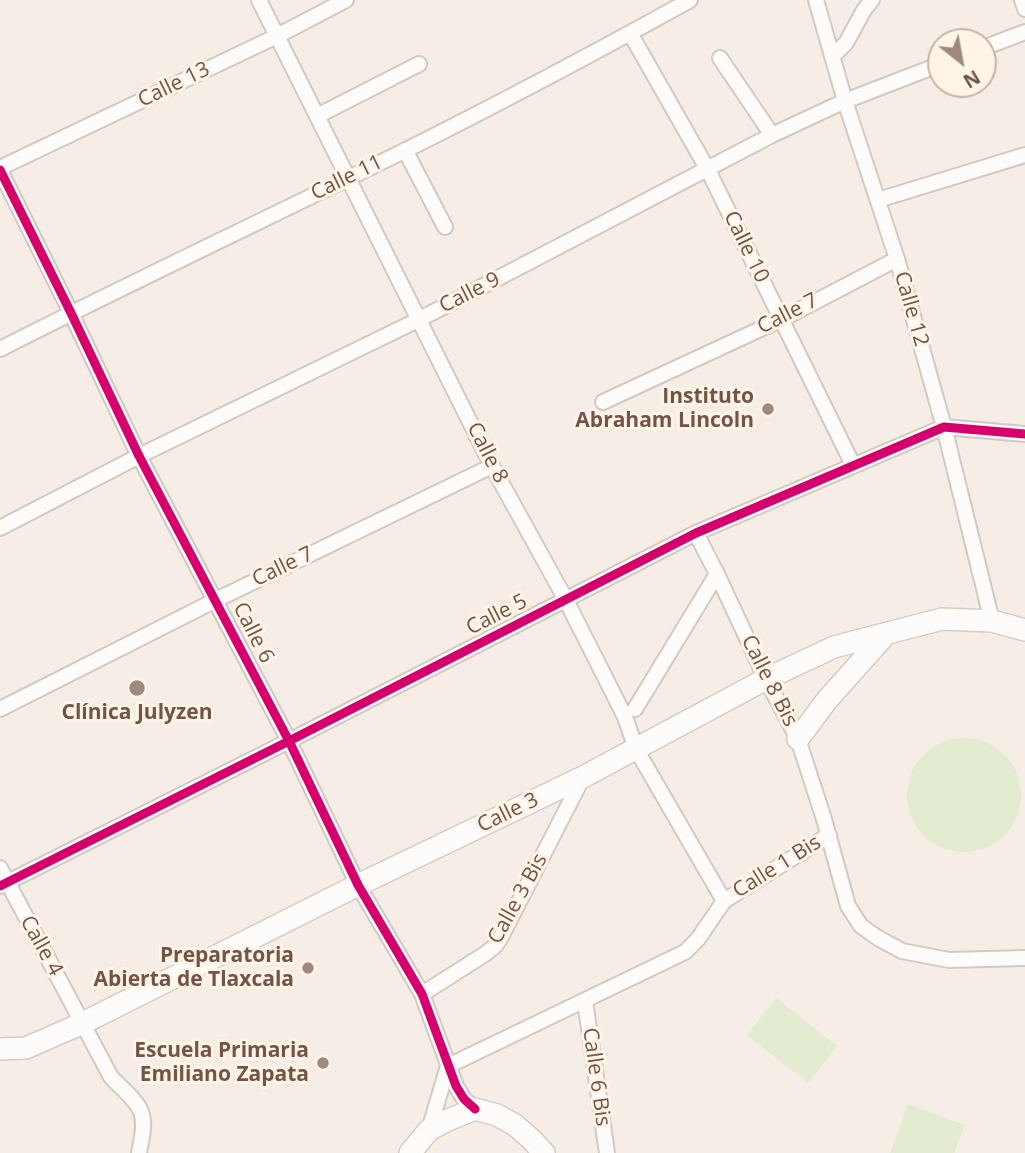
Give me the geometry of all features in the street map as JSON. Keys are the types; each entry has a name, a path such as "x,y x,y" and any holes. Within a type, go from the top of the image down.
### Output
{"main road":[{"name":"Calle 3","path":"0,1048 26,1048 83,1023 358,884 583,777 766,679 834,647 942,619 992,621 1025,630"},
{"path":"798,739 827,700 886,634"},
{"path":"410,1153 429,1130 475,1110 497,1115 515,1125 544,1153"}],"street":[{"name":"Calle 8","path":"259,0 492,466 566,600 625,717 636,749 724,901"},
{"name":"Calle 13","path":"0,169 346,0"},
{"name":"Calle 11","path":"0,349 405,150 690,0"},
{"name":"Calle 12","path":"816,0 845,101 897,259 944,427 992,621"},
{"path":"832,57 846,43 872,0"},
{"path":"1022,0 1025,9"},
{"path":"997,43 1025,32"},
{"name":"Calle 10","path":"630,33 708,170 853,465"},
{"path":"720,58 772,135"},
{"path":"317,116 419,64"},
{"name":"Calle 9","path":"0,527 420,319 772,135 845,101 927,69"},
{"path":"405,150 445,227"},
{"path":"878,200 1025,155"},
{"name":"Calle 6","path":"0,169 139,456 289,741 358,884 422,994 456,1086 475,1110"},
{"name":"Calle 7","path":"603,402 782,318 897,259"},
{"name":"Calle 5","path":"3,885 696,533 944,427 1025,434"},
{"name":"Calle 7","path":"0,709 492,466"},
{"name":"Calle 8 Bis","path":"696,533 798,739 829,835"},
{"path":"635,709 717,574"},
{"name":"Calle 3 Bis","path":"422,994 495,946 583,777"},
{"name":"Calle 1 Bis","path":"448,1066 685,952 698,939 724,901 829,835 848,906 861,926 878,938 902,951 949,960 1025,958"},
{"name":"Calle 4","path":"0,869 3,885 111,1077 142,1113 139,1153"},
{"name":"Calle 6 Bis","path":"585,1000 607,1153"},
{"path":"429,1130 448,1066"}],"green space":[{"path":"964,738 986,743 1004,755 1016,773 1021,795 1016,817 1004,835 986,847 964,852 942,847 924,835 912,817 907,795 912,773 924,755 942,743"},
{"path":"776,998 837,1046 808,1083 747,1035"},
{"path":"908,1104 965,1125 954,1153 890,1153"}],"cycle path":[{"path":"0,170 139,456 289,741 358,885 422,994 456,1086 464,1099 475,1109"},
{"path":"0,886 696,533 944,427 1025,434"}],"place":[{"name":"Instituto Abraham Lincoln","path":"768,409"},
{"name":"Clínica Julyzen","path":"137,688"},
{"name":"Preparatoria Abierta de Tlaxcala","path":"308,968"},
{"name":"Escuela Primaria Emiliano Zapata","path":"323,1063"}]}
